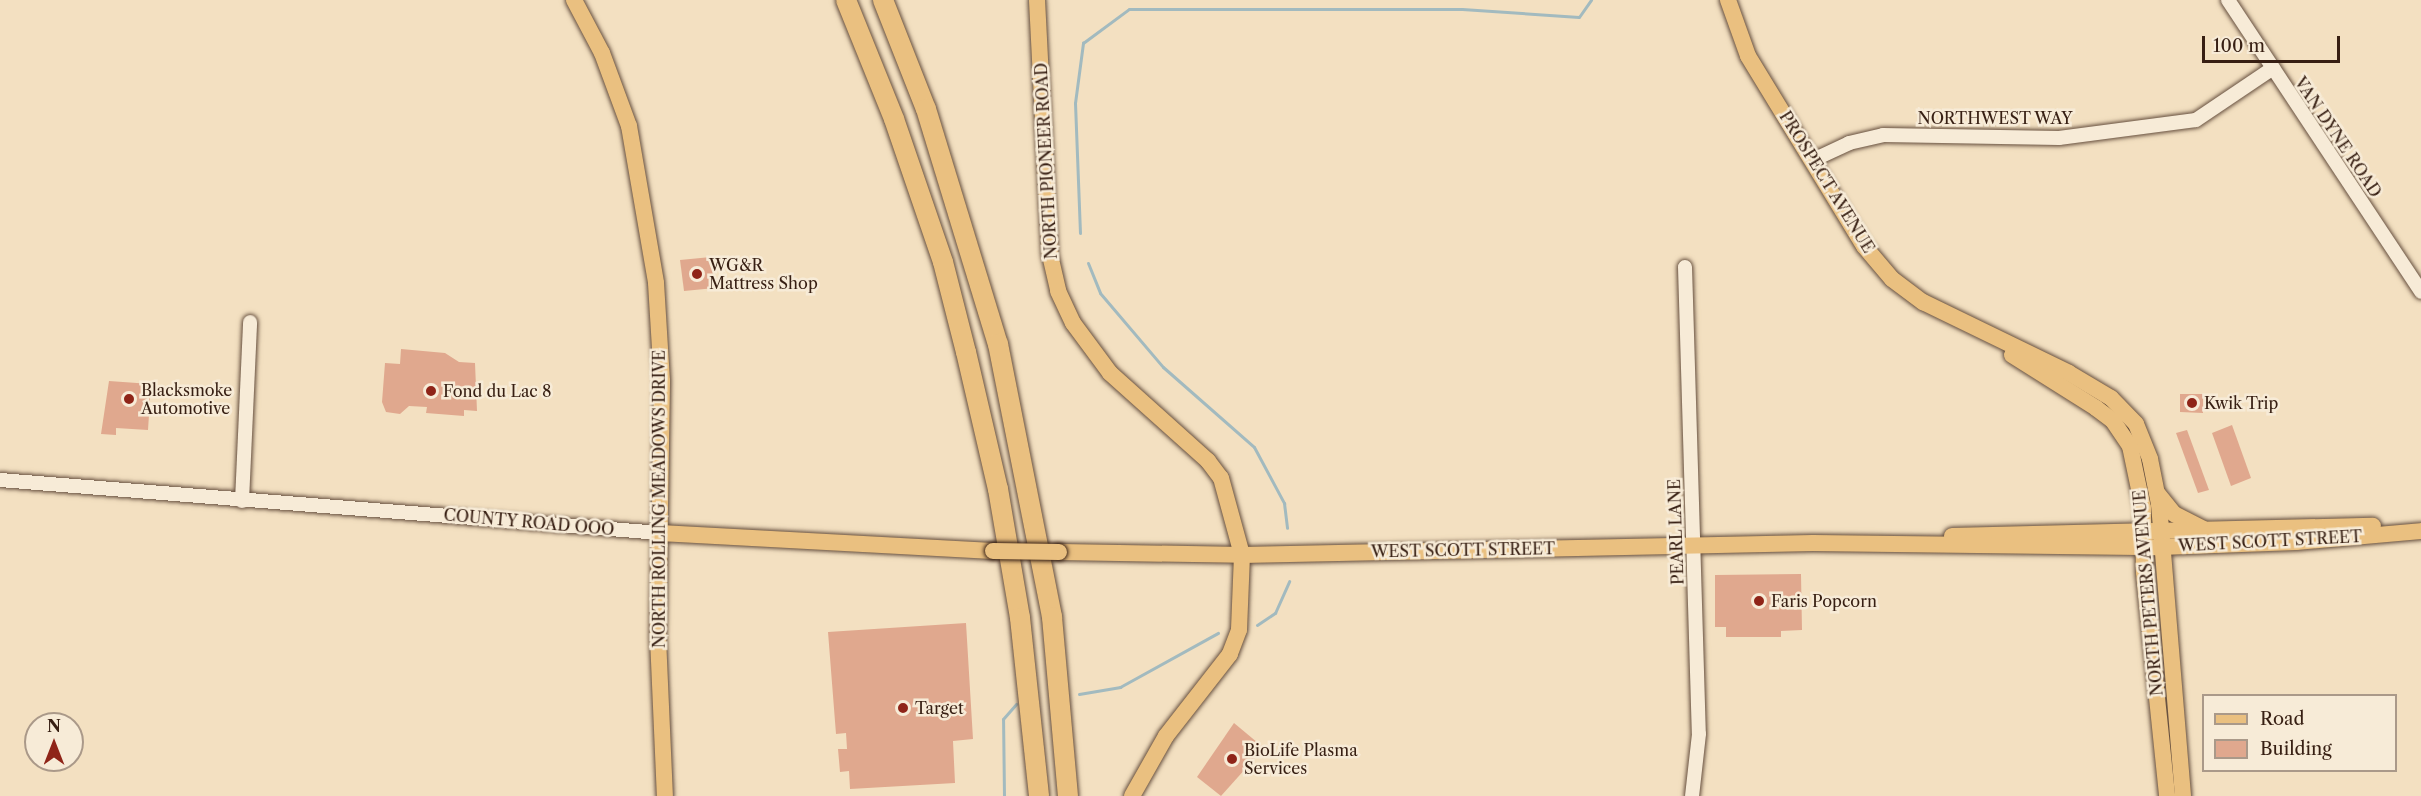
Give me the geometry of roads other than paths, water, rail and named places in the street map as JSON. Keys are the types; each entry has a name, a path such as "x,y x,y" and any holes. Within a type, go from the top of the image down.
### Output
{"highway":[{"path":"846,0 920,196 966,352 998,489 1020,618 1039,796"},
{"path":"883,0 926,109 998,344 1052,617 1068,796"}],"main road":[{"name":"NORTH ROLLING MEADOWS DRIVE","path":"574,0 616,86 640,178 656,283 662,381 658,638 665,796"},
{"name":"NORTH PIONEER ROAD","path":"1037,0 1050,255 1058,291 1072,323 1110,373 1208,460 1221,478 1242,555 1239,630 1230,654 1166,736 1132,796"},
{"name":"PROSPECT AVENUE","path":"1728,0 1741,43 1864,246 1886,272 1914,297 1970,325"},
{"name":"NORTH PETERS AVENUE","path":"1970,325 2111,398 2136,424 2150,459 2156,492 2152,540 2167,796"},
{"name":"NORTH PETERS AVENUE","path":"1970,325 2113,421 2130,446 2152,540 2183,796"},
{"path":"2156,492 2174,513 2206,530"},
{"name":"WEST SCOTT STREET","path":"1059,552 1242,555 1868,543 1938,536 2152,540 2421,529"},
{"name":"WEST SCOTT STREET","path":"2152,540 2206,530 2421,529"},
{"name":"COUNTY ROAD OOO","path":"660,533 993,551 1059,552"}],"street":[{"name":"VAN DYNE ROAD","path":"2228,0 2421,292"},
{"name":"NORTHWEST WAY","path":"1813,160 1840,146 1883,135 2059,138 2196,120 2273,68"},
{"name":"PEARL LANE","path":"1685,267 1699,746 1692,796"},
{"path":"242,501 250,322"},
{"name":"COUNTY ROAD OOO","path":"0,480 660,533"}],"waterway":[{"path":"1080,233 1075,103 1083,43 1129,9 1462,9 1579,17 1591,0"},
{"path":"1088,263 1100,293 1163,367 1254,447 1284,503 1287,528"},
{"path":"1257,625 1275,613 1289,581"},
{"path":"1079,694 1120,687 1218,633"},
{"path":"1004,796 1003,719 1016,704"}],"place":[{"name":"WG&R Mattress Shop","path":"697,274"},
{"name":"Fond du Lac 8","path":"431,391"},
{"name":"Blacksmoke Automotive","path":"129,399"},
{"name":"Kwik Trip","path":"2192,403"},
{"name":"Faris Popcorn","path":"1759,601"},
{"name":"Target","path":"903,708"},
{"name":"BioLife Plasma Services","path":"1232,759"}]}
